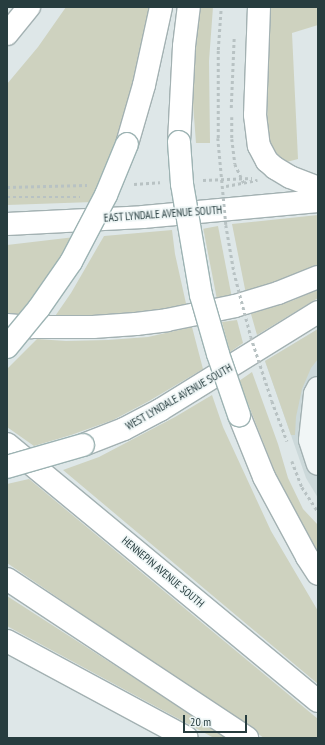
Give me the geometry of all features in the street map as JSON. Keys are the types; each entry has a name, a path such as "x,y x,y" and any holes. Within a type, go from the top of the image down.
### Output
{"main road":[{"path":"7,34 29,7"},
{"path":"7,347 39,308 71,262 106,195 127,144 145,78 161,7"},
{"path":"189,7 184,46 179,142 182,184 201,295 218,354 239,415 264,477 306,557 318,574"},
{"path":"259,7 255,116 259,146 267,161 275,168 290,177 318,188"},
{"name":"EAST LYNDALE AVENUE SOUTH","path":"7,224 143,217 318,201"},
{"path":"7,325 38,327 93,327 162,321 235,306 278,293 318,277"},
{"name":"WEST LYNDALE AVENUE SOUTH","path":"7,467 83,445 124,429 160,410 318,312"},
{"name":"HENNEPIN AVENUE SOUTH","path":"7,444 318,701"},
{"path":"7,580 247,738"},
{"path":"7,642 187,738"}],"lane":[{"path":"318,388 315,394 310,440 318,464"}],"path":[{"path":"221,7 217,79 218,138 225,213 234,272 251,337 272,401"}],"shaded area":[{"path":"318,329 318,498 306,478 265,361"}],"green space":[{"path":"66,7 149,7 130,103 116,146 93,202 7,205 7,84 38,47"},
{"path":"197,7 213,7 209,61 210,143 196,143 193,104 193,52"},
{"path":"269,7 318,7 318,25 292,33 298,159 283,163 271,151 267,131"},
{"path":"318,215 318,269 246,294 232,224"},
{"path":"218,226 232,299 217,302 203,229"},
{"path":"172,230 175,254 187,308 51,322 71,293 104,236"},
{"path":"75,237 20,317 7,316 7,245"},
{"path":"318,289 318,298 257,335 251,314 294,300"},
{"path":"237,320 243,343 230,352 222,322"},
{"path":"192,327 203,369 149,401 113,420 34,446 7,427 7,369 37,339 66,341 148,337"},
{"path":"318,329 318,359 311,368 302,389 296,417 295,435 291,435 265,361"},
{"path":"252,372 278,444 288,478 303,509 318,525 318,556 282,490 239,381"},
{"path":"212,395 223,427 271,531 318,611 318,684 63,470 99,457 175,417"},
{"path":"29,479 318,719 318,738 264,738 7,563 7,484"},
{"path":"7,596 153,690 231,738 214,738 7,626"}]}
